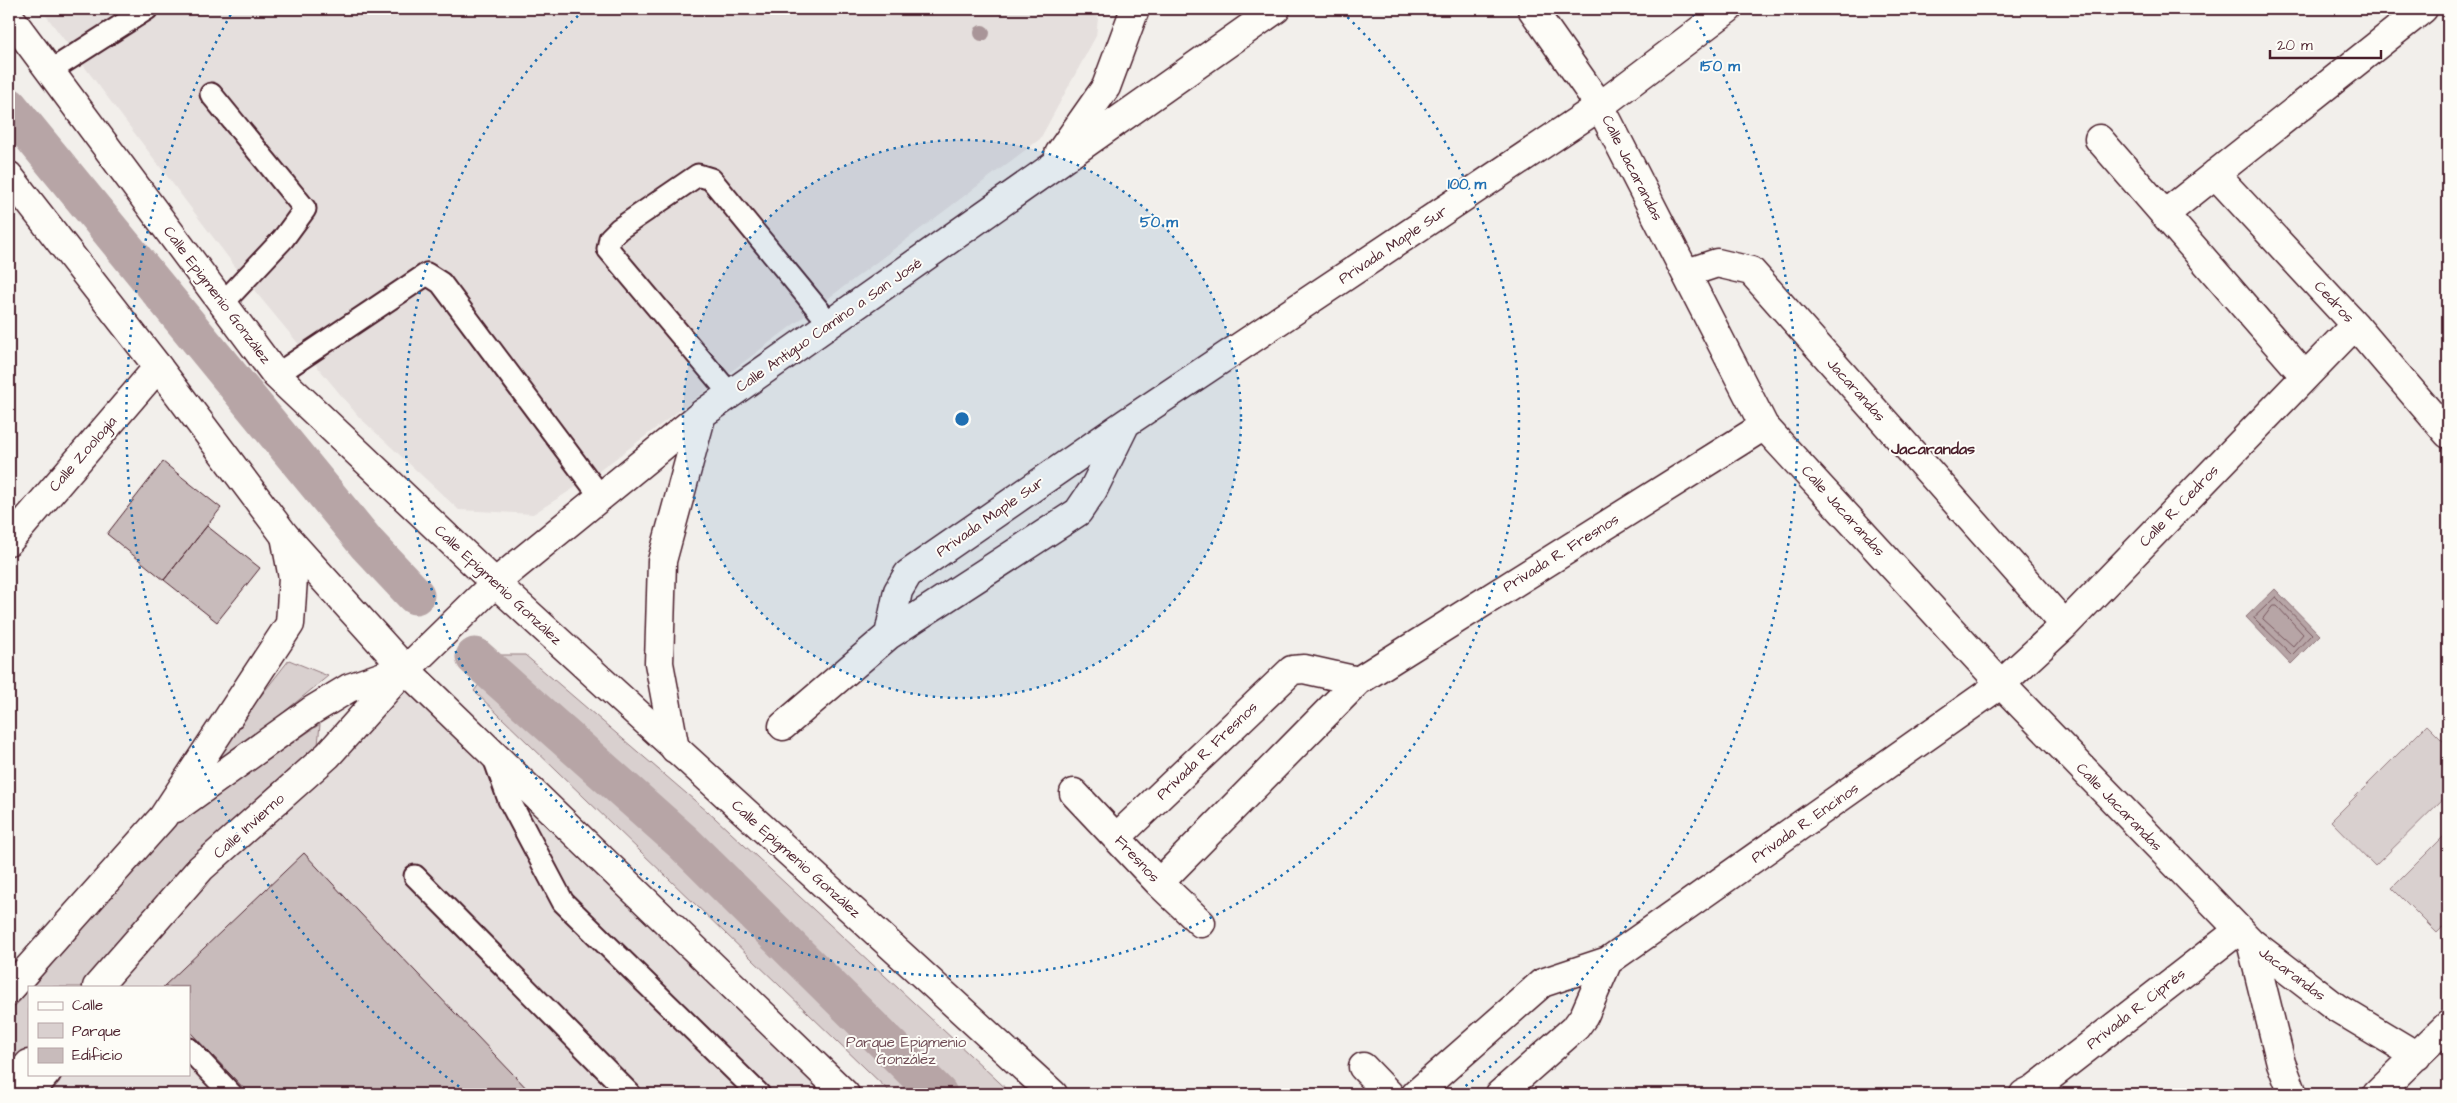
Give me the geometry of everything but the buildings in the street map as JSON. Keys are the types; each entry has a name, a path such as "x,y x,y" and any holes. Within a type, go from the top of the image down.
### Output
{"street":[{"path":"1048,170 1106,87 1136,9"},
{"name":"Calle Antiguo Camino a San José","path":"411,664 489,588 702,414 1276,9"},
{"name":"Calle Jacarandas","path":"1532,9 1600,106 1764,426 2001,684 2245,936"},
{"name":"Privada Maple Sur","path":"888,635 898,591 908,574 1126,423 1600,106 1728,9"},
{"path":"2165,214 2423,9"},
{"name":"Calle Epigmenio González","path":"9,16 276,375 489,588 675,749 1053,1094"},
{"path":"2098,139 2304,375"},
{"name":"Cedros","path":"2215,174 2355,325 2448,434"},
{"path":"9,176 158,367 285,536 411,664 492,753 845,1094"},
{"name":"Jacarandas","path":"1687,273 1716,263 1751,272 2065,625"},
{"name":"Calle R. Cedros","path":"2001,684 2065,625 2304,375 2355,325"},
{"name":"Calle Zoología","path":"9,541 158,367"},
{"path":"675,749 659,663 662,561 702,414"},
{"path":"783,726 888,635 1078,512 1093,490 1126,423"},
{"name":"Privada R. Fresnos","path":"1159,883 1358,681 1764,426"},
{"path":"9,990 163,817 290,624 293,578 285,536"},
{"path":"163,817 311,711 349,688 411,664"},
{"name":"Calle Invierno","path":"98,986 201,868 328,754 411,664"},
{"name":"Privada R. Fresnos","path":"1117,837 1292,670 1304,669 1358,681"},
{"name":"Privada R. Encinos","path":"1416,1094 1542,983 1608,961 2001,684"},
{"name":"Fresnos","path":"1074,793 1159,883 1201,923"},
{"name":"Jacarandas","path":"2245,936 2337,1008 2416,1056"},
{"name":"Jacarandas","path":"2245,936 2281,1062 2293,1094"},
{"name":"Privada R. Ciprés","path":"2029,1092 2245,936"},
{"path":"1500,1094 1576,1028 1584,1016 1608,961"},
{"path":"2377,1094 2448,1025"},
{"path":"9,1087 28,1065"},
{"path":"1363,1068 1389,1094"}],"lane":[{"path":"50,71 146,9"},
{"path":"211,94 305,209 283,239 222,303"},
{"path":"730,394 608,250 610,238 619,229 698,175 711,179 830,324"},
{"path":"276,375 427,274 441,283 601,496"},
{"path":"492,753 509,800 563,902 759,1094"},
{"path":"414,876 630,1094"},
{"path":"190,1049 232,1094"},
{"path":"33,1094 48,1076"}],"shaded area":[{"path":"41,9 1099,9 1096,36 1040,139 587,480 533,514 459,510 359,417 240,273"},
{"path":"405,669 845,1094 9,1094 28,1075 190,1076 190,986 98,986"}],"green space":[{"name":"Parque Epigmenio González","path":"501,655 525,655 715,818 1012,1094 892,1094 474,691"},
{"path":"289,660 328,676 183,795"},
{"path":"320,724 318,745 101,986 33,986 171,827"},
{"path":"2427,725 2448,746 2448,794 2375,866 2331,821"},
{"path":"2448,832 2448,922 2437,933 2392,888"},
{"path":"28,991 28,1067 9,1089 9,1013"}],"water":[{"path":"2275,589 2320,635 2291,664 2246,617"}],"waterway":[{"path":"9,107 367,544 415,595"},
{"path":"475,657 684,843 938,1094"}],"district":[{"name":"Jacarandas","path":"1933,449"}]}
